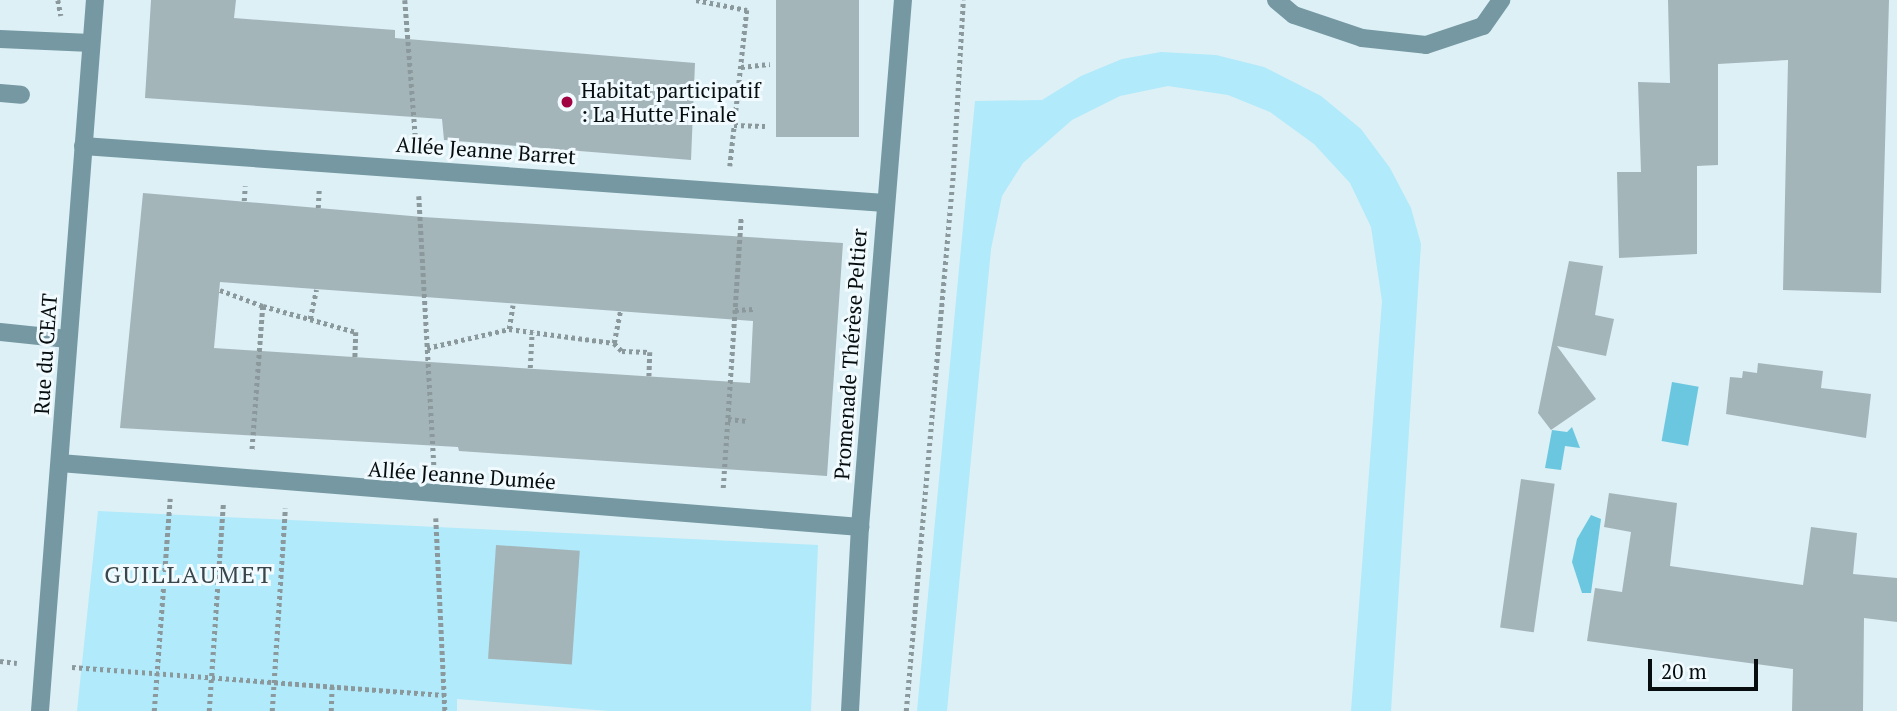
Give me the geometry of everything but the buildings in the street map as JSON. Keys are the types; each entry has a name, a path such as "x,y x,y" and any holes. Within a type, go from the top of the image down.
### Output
{"street":[{"name":"Rue du CEAT","path":"40,711 95,0"},
{"name":"Promenade Thérèse Peltier","path":"850,711 860,527 903,0"},
{"path":"1276,0 1294,15 1362,38 1426,45 1483,26 1501,0"},
{"path":"0,39 91,43"},
{"path":"0,93 21,95"},
{"name":"Allée Jeanne Barret","path":"83,146 418,167 885,203"},
{"path":"0,332 68,339"},
{"name":"Allée Jeanne Dumée","path":"60,463 435,496 860,527"}],"path":[{"path":"405,0 418,167 445,711"},
{"path":"696,0 747,10 734,125 735,310 721,517"},
{"path":"906,711 953,174 963,0"},
{"path":"741,67 770,64"},
{"path":"734,125 765,126"},
{"path":"220,290 263,306 356,332 355,358"},
{"path":"310,319 316,290"},
{"path":"509,329 513,305"},
{"path":"250,480 263,306"},
{"path":"735,310 753,309"},
{"path":"614,343 620,313"},
{"path":"427,348 509,329 614,343 622,351 650,352 649,376"},
{"path":"530,368 532,332"},
{"path":"728,419 748,421"},
{"path":"154,711 172,473"},
{"path":"209,711 225,477"},
{"path":"272,711 287,483"},
{"path":"0,661 444,695"},
{"path":"331,711 332,686"}],"shaded area":[{"path":"1161,52 1216,55 1264,67 1321,96 1361,129 1390,168 1411,208 1421,244 1391,711 1351,711 1382,301 1371,227 1350,183 1314,144 1270,112 1228,95 1168,86 1120,96 1072,120 1023,163 1002,196 991,249 947,711 917,711 975,101 1042,100 1081,76 1122,59"},
{"path":"1672,382 1699,387 1688,446 1662,441"},
{"path":"1572,427 1580,448 1565,446 1561,470 1545,468 1552,430 1567,432"},
{"path":"98,511 818,545 811,711 609,711 457,699 457,711 77,711"},
{"path":"1591,515 1601,519 1591,593 1582,593 1572,562 1577,539"}],"place":[{"name":"Habitat participatif : La Hutte Finale","path":"567,102"}],"district":[{"name":"GUILLAUMET","path":"189,575"}]}
